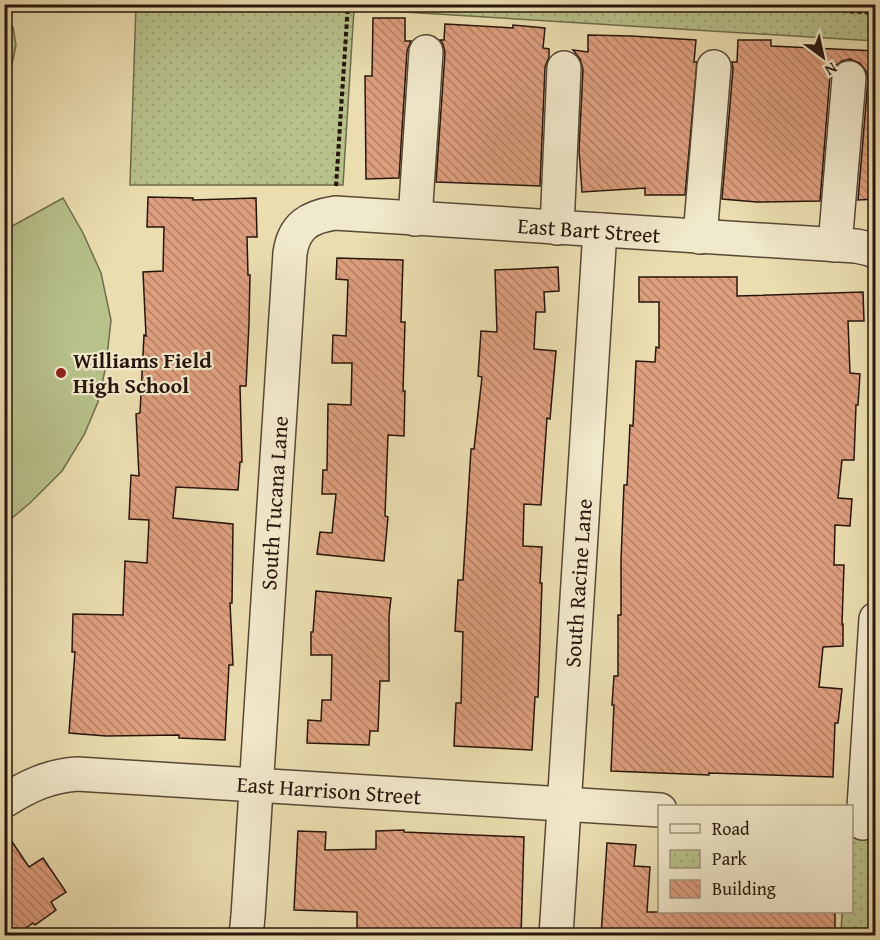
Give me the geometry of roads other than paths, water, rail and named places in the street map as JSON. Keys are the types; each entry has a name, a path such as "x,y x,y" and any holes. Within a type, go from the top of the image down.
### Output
{"street":[{"path":"415,219 426,52"},
{"path":"700,237 714,67"},
{"path":"557,228 564,68"},
{"path":"835,245 849,78"},
{"name":"East Bart Street","path":"303,224 316,217 335,213 864,247 876,252"},
{"name":"South Tucana Lane","path":"246,936 290,253 294,236 303,224"},
{"name":"South Racine Lane","path":"556,936 600,231"},
{"path":"863,823 876,619"},
{"name":"East Harrison Street","path":"4,801 41,781 68,775 86,775 658,810"}],"place":[{"name":"Williams Field High School","path":"61,373"}]}
